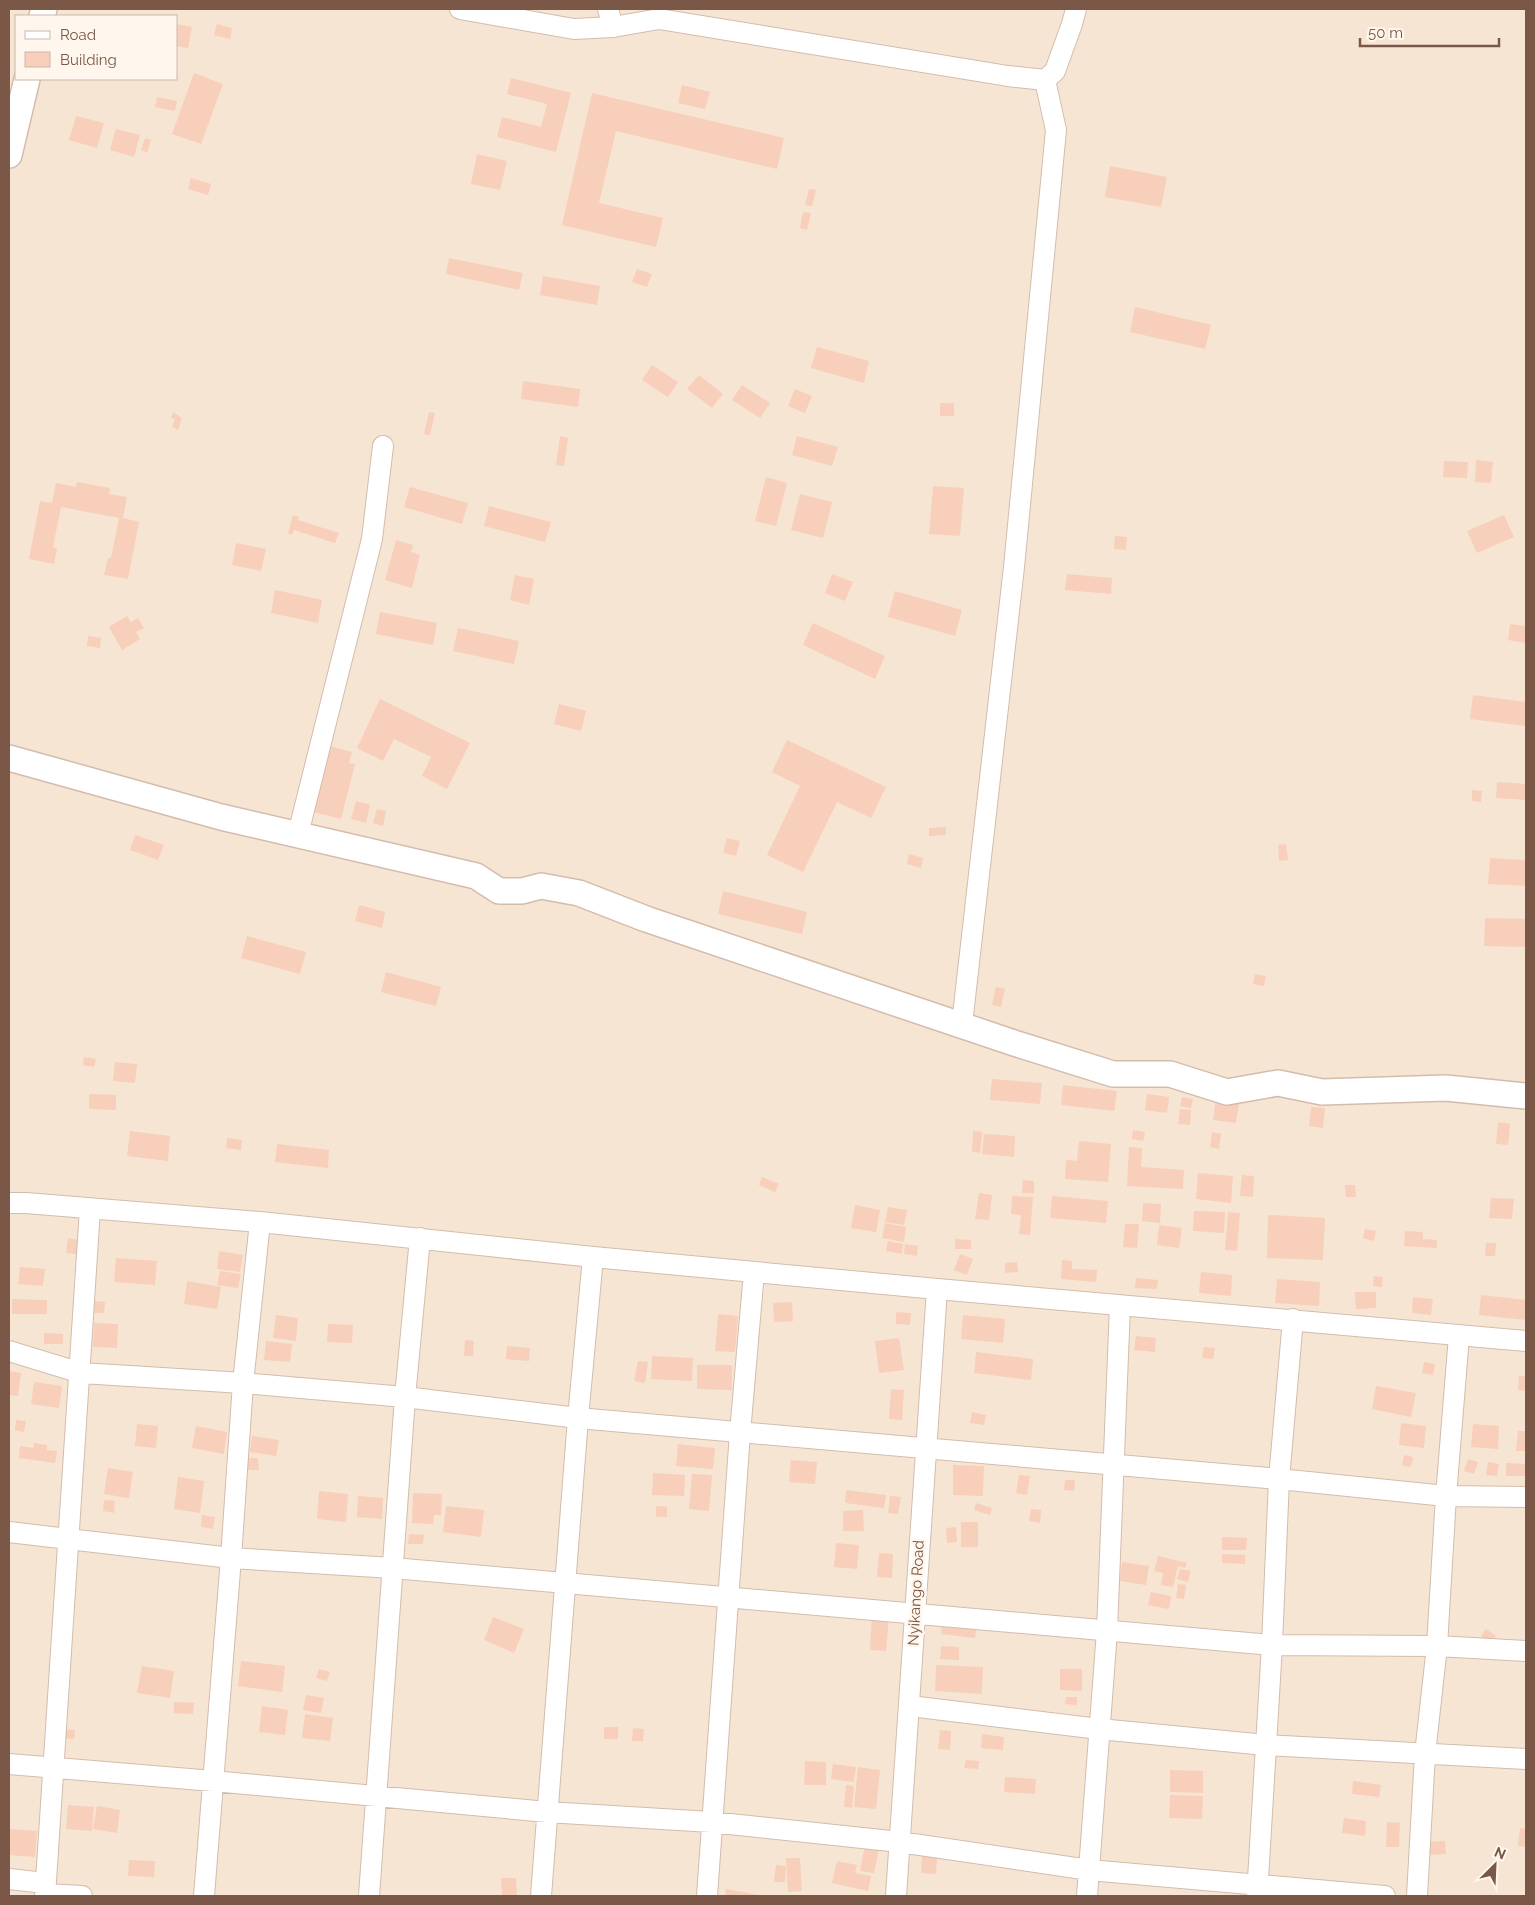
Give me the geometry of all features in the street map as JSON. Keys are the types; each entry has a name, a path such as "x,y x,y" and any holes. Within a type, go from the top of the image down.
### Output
{"street":[{"path":"460,9 574,29 611,18 659,19 1045,80 1055,72 1076,9"},
{"path":"9,155 27,80"},
{"path":"962,1024 1014,567 1056,130 1045,80"},
{"path":"298,834 372,539 383,446"},
{"path":"9,758 221,817 476,876 499,891 522,891 541,886 579,892 646,919 1014,1043 1113,1074 1170,1074 1227,1092 1278,1083 1322,1092 1446,1088 1526,1096"},
{"path":"9,1203 260,1222 593,1257 937,1290 1293,1319 1459,1336 1526,1340"},
{"path":"45,1891 81,1373 90,1209"},
{"path":"204,1896 243,1383 260,1222"},
{"path":"369,1896 405,1397 420,1238"},
{"path":"541,1896 578,1418 593,1257"},
{"path":"707,1896 740,1433 754,1272"},
{"name":"Nyikango Road","path":"896,1896 937,1290"},
{"path":"1087,1896 1107,1631 1120,1305"},
{"path":"1258,1890 1279,1479 1293,1319"},
{"path":"1417,1896 1425,1754 1436,1646 1459,1336"},
{"path":"9,1351 81,1373 243,1383 405,1397 578,1418 925,1450 1279,1479 1446,1496 1526,1497"},
{"path":"9,1532 231,1558 393,1568 1272,1644 1436,1646 1526,1651"},
{"path":"910,1706 1099,1729 1266,1745 1526,1759"},
{"path":"9,1764 547,1812 711,1822 900,1842 1089,1870 1258,1890 1385,1896"},
{"path":"9,1879 45,1891 82,1896"}],"shaded area":[{"path":"9,9 1526,9 1526,1896 9,1896"}],"building":[{"path":"178,24 192,27 188,48 178,46"},
{"path":"217,24 232,28 230,39 214,35"},
{"path":"194,73 223,84 201,144 172,134"},
{"path":"511,78 571,93 556,152 497,137 502,117 541,127 547,104 507,94"},
{"path":"682,85 710,92 705,109 678,103"},
{"path":"592,93 784,138 777,169 616,131 599,203 663,218 656,247 562,225"},
{"path":"157,97 177,101 175,111 155,107"},
{"path":"76,116 104,123 97,148 69,140"},
{"path":"116,129 140,135 134,157 110,150"},
{"path":"145,138 151,140 147,153 141,150"},
{"path":"477,154 507,161 500,190 471,184"},
{"path":"1110,166 1167,177 1161,207 1105,197"},
{"path":"191,178 211,184 208,195 188,189"},
{"path":"809,189 816,190 812,206 805,205"},
{"path":"803,212 811,213 807,230 800,228"},
{"path":"449,258 523,273 519,290 446,274"},
{"path":"637,269 652,274 647,287 632,282"},
{"path":"543,276 600,286 597,305 540,295"},
{"path":"1135,307 1211,325 1205,349 1130,332"},
{"path":"817,347 869,361 864,383 811,368"},
{"path":"652,365 678,382 668,397 642,380"},
{"path":"699,375 723,394 712,408 687,389"},
{"path":"523,381 580,389 578,407 521,399"},
{"path":"742,385 770,403 760,418 732,400"},
{"path":"795,389 812,396 805,413 788,406"},
{"path":"940,403 954,403 954,416 940,416"},
{"path":"173,412 182,418 178,430 172,427 175,419 171,418"},
{"path":"429,412 435,413 430,435 424,434"},
{"path":"560,436 568,438 564,466 556,465"},
{"path":"797,436 838,447 832,466 792,455"},
{"path":"1476,460 1493,462 1491,483 1475,482"},
{"path":"1444,461 1468,462 1467,478 1443,477"},
{"path":"766,477 787,483 776,526 755,521"},
{"path":"77,482 110,488 109,494 127,497 123,518 139,522 128,579 104,575 108,558 111,558 119,518 61,507 53,547 57,548 54,564 29,559 40,501 52,503 56,483 76,487"},
{"path":"933,486 964,488 960,536 929,534"},
{"path":"410,487 468,503 462,524 404,507"},
{"path":"800,494 832,502 823,538 791,530"},
{"path":"489,506 551,522 545,542 484,526"},
{"path":"293,515 299,517 298,520 339,533 335,543 294,530 292,535 288,533"},
{"path":"1504,515 1514,537 1477,553 1467,531"},
{"path":"1115,536 1127,537 1126,550 1114,549"},
{"path":"396,540 413,545 411,552 420,555 412,588 385,580"},
{"path":"236,543 266,549 261,571 232,565"},
{"path":"832,574 853,582 845,601 825,593"},
{"path":"1067,574 1112,578 1111,594 1065,590"},
{"path":"515,575 534,579 529,605 510,600"},
{"path":"275,590 322,600 318,623 271,613"},
{"path":"895,591 962,610 955,636 888,617"},
{"path":"380,612 437,623 433,645 376,634"},
{"path":"127,616 131,622 138,618 144,628 136,632 140,639 122,650 109,627"},
{"path":"813,623 885,656 875,679 803,645"},
{"path":"1510,624 1526,626 1526,643 1508,640"},
{"path":"458,628 519,641 514,664 453,651"},
{"path":"88,636 101,638 100,648 87,646"},
{"path":"1473,695 1526,702 1525,726 1470,719"},
{"path":"380,699 470,743 447,789 422,776 431,757 394,739 383,761 357,748"},
{"path":"559,704 586,711 581,731 554,724"},
{"path":"787,740 886,787 871,818 837,802 803,872 767,855 800,786 772,772"},
{"path":"330,746 352,752 349,763 355,764 341,819 314,812"},
{"path":"1497,782 1526,784 1526,800 1496,798"},
{"path":"1472,790 1482,791 1481,802 1472,801"},
{"path":"356,801 370,805 366,823 351,819"},
{"path":"377,809 386,811 383,826 373,823"},
{"path":"946,827 946,835 929,836 929,828"},
{"path":"135,835 164,845 158,860 130,850"},
{"path":"727,838 740,841 736,856 723,853"},
{"path":"1286,844 1288,860 1279,861 1278,845"},
{"path":"909,854 923,858 921,868 907,864"},
{"path":"1490,858 1526,860 1526,886 1488,884"},
{"path":"723,891 807,912 802,934 718,914"},
{"path":"359,905 385,912 382,928 355,921"},
{"path":"1485,918 1526,919 1526,947 1484,946"},
{"path":"247,936 306,952 300,974 241,958"},
{"path":"386,972 441,987 436,1006 381,992"},
{"path":"1255,974 1266,976 1264,986 1253,984"},
{"path":"996,987 1005,989 1001,1007 992,1005"},
{"path":"84,1057 96,1059 94,1067 83,1065"},
{"path":"115,1062 137,1064 135,1083 113,1081"},
{"path":"992,1079 1042,1083 1040,1104 990,1100"},
{"path":"1063,1085 1117,1091 1114,1111 1061,1105"},
{"path":"89,1094 116,1095 116,1110 89,1109"},
{"path":"1147,1094 1169,1097 1167,1113 1145,1110"},
{"path":"1182,1097 1193,1099 1191,1108 1180,1106"},
{"path":"1216,1099 1239,1103 1236,1123 1213,1120"},
{"path":"1311,1107 1325,1108 1323,1128 1309,1126"},
{"path":"1180,1109 1191,1110 1190,1125 1178,1124"},
{"path":"1498,1122 1510,1124 1508,1145 1496,1144"},
{"path":"1133,1130 1145,1132 1143,1141 1132,1139"},
{"path":"130,1131 170,1136 168,1161 127,1156"},
{"path":"973,1131 982,1132 980,1153 972,1152"},
{"path":"1212,1132 1221,1134 1219,1149 1210,1147"},
{"path":"984,1134 1015,1136 1014,1157 982,1154"},
{"path":"227,1138 242,1140 241,1150 226,1148"},
{"path":"1079,1141 1111,1144 1108,1182 1065,1179 1066,1160 1077,1161"},
{"path":"277,1144 329,1150 328,1168 275,1162"},
{"path":"1129,1147 1142,1148 1141,1167 1184,1170 1183,1189 1127,1186"},
{"path":"1198,1173 1233,1176 1231,1203 1196,1199"},
{"path":"1242,1175 1254,1176 1253,1197 1240,1196"},
{"path":"762,1177 779,1184 775,1192 759,1185"},
{"path":"1023,1180 1034,1181 1034,1193 1022,1193"},
{"path":"1345,1185 1355,1185 1356,1197 1346,1197"},
{"path":"979,1193 992,1195 989,1220 975,1219"},
{"path":"1012,1196 1033,1197 1030,1235 1019,1234 1021,1215 1011,1214"},
{"path":"1052,1196 1108,1201 1106,1223 1050,1218"},
{"path":"1491,1198 1514,1199 1512,1219 1489,1218"},
{"path":"1143,1203 1161,1204 1160,1223 1142,1221"},
{"path":"855,1205 880,1210 876,1232 851,1228"},
{"path":"888,1207 907,1210 904,1225 885,1222"},
{"path":"1194,1211 1225,1212 1224,1233 1193,1231"},
{"path":"1228,1212 1240,1213 1237,1251 1225,1250"},
{"path":"1268,1215 1325,1218 1323,1260 1267,1258"},
{"path":"885,1223 906,1227 904,1242 882,1238"},
{"path":"1125,1224 1139,1224 1137,1248 1123,1247"},
{"path":"1159,1225 1182,1228 1179,1248 1157,1245"},
{"path":"1365,1229 1376,1231 1374,1241 1363,1238"},
{"path":"1405,1231 1423,1232 1423,1239 1437,1240 1437,1248 1404,1246"},
{"path":"68,1238 84,1241 82,1255 66,1253"},
{"path":"955,1239 971,1240 971,1249 955,1249"},
{"path":"888,1241 903,1244 902,1254 886,1251"},
{"path":"1486,1243 1496,1243 1495,1256 1485,1256"},
{"path":"905,1244 918,1246 917,1256 904,1254"},
{"path":"219,1251 243,1255 240,1272 217,1269"},
{"path":"960,1254 973,1259 967,1275 954,1270"},
{"path":"116,1258 157,1261 155,1285 114,1282"},
{"path":"1062,1260 1072,1261 1072,1269 1097,1270 1096,1282 1061,1279"},
{"path":"1017,1262 1018,1272 1005,1273 1005,1263"},
{"path":"20,1267 45,1269 43,1286 18,1284"},
{"path":"220,1271 241,1274 238,1288 217,1285"},
{"path":"1201,1272 1232,1275 1231,1296 1199,1293"},
{"path":"1374,1276 1383,1277 1382,1287 1373,1286"},
{"path":"1136,1278 1158,1280 1157,1289 1135,1288"},
{"path":"1277,1279 1320,1282 1319,1306 1275,1303"},
{"path":"187,1281 221,1287 217,1309 184,1304"},
{"path":"1355,1292 1376,1292 1376,1308 1356,1309"},
{"path":"1481,1295 1526,1300 1526,1320 1479,1315"},
{"path":"1413,1297 1433,1299 1431,1315 1412,1313"},
{"path":"12,1299 47,1300 47,1314 12,1314"},
{"path":"94,1301 105,1302 104,1313 94,1313"},
{"path":"792,1302 793,1321 774,1322 773,1303"},
{"path":"896,1312 911,1313 910,1325 896,1324"},
{"path":"718,1314 738,1316 735,1352 715,1351"},
{"path":"276,1315 298,1318 296,1341 273,1338"},
{"path":"963,1315 1005,1319 1003,1343 961,1339"},
{"path":"94,1323 118,1324 117,1348 93,1347"},
{"path":"328,1324 353,1325 352,1343 327,1342"},
{"path":"44,1333 63,1334 63,1344 44,1344"},
{"path":"1136,1336 1156,1338 1155,1352 1134,1350"},
{"path":"899,1338 904,1370 879,1373 875,1341"},
{"path":"465,1340 474,1341 473,1356 464,1356"},
{"path":"266,1341 292,1344 290,1362 264,1360"},
{"path":"507,1346 530,1348 529,1361 506,1359"},
{"path":"1204,1347 1215,1348 1213,1359 1202,1358"},
{"path":"976,1352 1033,1359 1031,1380 974,1373"},
{"path":"652,1356 693,1358 692,1381 651,1379"},
{"path":"638,1361 648,1362 645,1383 634,1381"},
{"path":"1424,1362 1435,1364 1433,1375 1422,1373"},
{"path":"697,1365 732,1365 732,1390 697,1389"},
{"path":"9,1371 21,1373 18,1396 9,1395"},
{"path":"1519,1376 1526,1376 1526,1391 1518,1390"},
{"path":"34,1382 62,1386 59,1408 31,1404"},
{"path":"1376,1386 1416,1393 1411,1417 1372,1409"},
{"path":"891,1389 904,1390 902,1420 889,1419"},
{"path":"972,1412 986,1415 984,1425 970,1423"},
{"path":"16,1420 26,1421 24,1432 15,1430"},
{"path":"1401,1423 1426,1426 1424,1448 1399,1445"},
{"path":"137,1424 158,1426 156,1448 135,1446"},
{"path":"1473,1424 1499,1426 1498,1449 1471,1447"},
{"path":"196,1426 227,1432 224,1454 192,1448"},
{"path":"1518,1431 1526,1431 1526,1451 1516,1451"},
{"path":"252,1436 279,1440 276,1456 250,1452"},
{"path":"34,1443 47,1445 47,1450 57,1451 55,1463 19,1458 20,1446 33,1448"},
{"path":"678,1444 715,1448 713,1469 676,1466"},
{"path":"1404,1455 1413,1457 1411,1467 1402,1465"},
{"path":"246,1458 258,1458 259,1470 246,1470"},
{"path":"1468,1459 1478,1462 1474,1474 1464,1471"},
{"path":"791,1460 817,1462 815,1484 789,1482"},
{"path":"1488,1462 1499,1464 1497,1476 1486,1475"},
{"path":"1506,1463 1526,1464 1526,1476 1506,1476"},
{"path":"953,1465 984,1466 983,1496 953,1495"},
{"path":"108,1468 133,1472 129,1498 104,1494"},
{"path":"653,1473 685,1475 684,1496 652,1495"},
{"path":"692,1474 712,1475 709,1511 689,1509"},
{"path":"1019,1475 1030,1476 1027,1495 1016,1493"},
{"path":"178,1477 204,1481 200,1513 174,1509"},
{"path":"1065,1480 1075,1480 1074,1491 1064,1490"},
{"path":"846,1490 886,1495 884,1508 845,1503"},
{"path":"319,1491 348,1494 346,1522 317,1519"},
{"path":"413,1493 442,1494 441,1515 434,1515 433,1524 412,1523"},
{"path":"358,1496 383,1498 382,1519 357,1517"},
{"path":"890,1496 901,1497 898,1514 888,1513"},
{"path":"104,1500 115,1501 114,1513 103,1511"},
{"path":"976,1503 992,1508 990,1515 974,1510"},
{"path":"446,1506 484,1510 481,1537 443,1532"},
{"path":"656,1506 667,1507 667,1517 656,1517"},
{"path":"1031,1509 1041,1510 1040,1523 1029,1521"},
{"path":"863,1510 864,1531 843,1531 843,1511"},
{"path":"202,1515 215,1517 213,1529 201,1527"},
{"path":"961,1522 978,1522 978,1547 961,1547"},
{"path":"956,1527 957,1542 947,1543 946,1528"},
{"path":"409,1534 424,1535 423,1544 408,1544"},
{"path":"1222,1537 1247,1538 1246,1550 1222,1550"},
{"path":"836,1543 859,1545 857,1569 834,1567"},
{"path":"879,1553 893,1554 892,1578 877,1577"},
{"path":"1222,1554 1245,1555 1245,1564 1222,1563"},
{"path":"1158,1556 1187,1563 1185,1568 1178,1566 1173,1587 1161,1585 1163,1573 1154,1571"},
{"path":"1122,1562 1149,1566 1146,1585 1120,1581"},
{"path":"1180,1569 1191,1571 1188,1582 1177,1579"},
{"path":"1178,1584 1186,1585 1184,1599 1176,1598"},
{"path":"1151,1592 1171,1596 1169,1609 1148,1605"},
{"path":"872,1614 889,1615 886,1651 870,1650"},
{"path":"493,1617 524,1629 514,1653 484,1640"},
{"path":"942,1621 977,1624 975,1638 941,1634"},
{"path":"1486,1629 1496,1636 1491,1643 1481,1636"},
{"path":"941,1646 959,1647 959,1660 940,1659"},
{"path":"241,1661 285,1666 282,1692 238,1686"},
{"path":"936,1665 983,1667 982,1694 935,1691"},
{"path":"142,1666 174,1671 170,1698 137,1693"},
{"path":"319,1669 330,1672 327,1681 316,1678"},
{"path":"1060,1669 1082,1669 1082,1691 1060,1690"},
{"path":"306,1695 324,1698 321,1713 303,1710"},
{"path":"1066,1697 1077,1697 1077,1705 1065,1704"},
{"path":"174,1702 194,1703 193,1714 174,1713"},
{"path":"262,1706 288,1710 285,1735 259,1732"},
{"path":"305,1714 333,1718 330,1741 302,1738"},
{"path":"604,1727 618,1727 618,1739 604,1739"},
{"path":"633,1728 644,1729 643,1741 632,1741"},
{"path":"62,1729 75,1730 74,1739 61,1738"},
{"path":"940,1730 951,1731 950,1750 938,1749"},
{"path":"982,1734 1004,1737 1003,1750 981,1748"},
{"path":"966,1760 979,1761 978,1769 964,1768"},
{"path":"805,1761 826,1762 826,1785 804,1785"},
{"path":"833,1764 856,1767 854,1782 831,1779"},
{"path":"858,1767 880,1770 876,1809 854,1807"},
{"path":"1170,1770 1203,1771 1203,1793 1170,1792"},
{"path":"1005,1777 1036,1779 1035,1794 1004,1792"},
{"path":"1353,1781 1381,1785 1379,1797 1352,1794"},
{"path":"846,1785 854,1786 852,1808 844,1807"},
{"path":"1170,1795 1203,1796 1202,1819 1169,1818"},
{"path":"68,1805 94,1807 92,1831 66,1829"},
{"path":"97,1806 120,1810 117,1833 93,1829"},
{"path":"1344,1818 1366,1821 1365,1836 1342,1833"},
{"path":"1387,1822 1400,1823 1399,1847 1386,1847"},
{"path":"1520,1828 1526,1829 1526,1847 1518,1846"},
{"path":"9,1829 37,1831 35,1857 9,1855"},
{"path":"1445,1841 1446,1854 1428,1855 1428,1842"},
{"path":"865,1845 879,1848 874,1873 860,1871"},
{"path":"922,1855 937,1856 936,1874 921,1873"},
{"path":"786,1858 800,1858 802,1891 788,1892"},
{"path":"129,1860 155,1861 154,1877 128,1876"},
{"path":"837,1861 857,1865 855,1873 871,1876 868,1891 832,1883"},
{"path":"776,1865 786,1866 785,1882 774,1882"},
{"path":"501,1878 516,1878 517,1896 502,1896"},
{"path":"726,1889 758,1895 758,1896 725,1896"}]}
